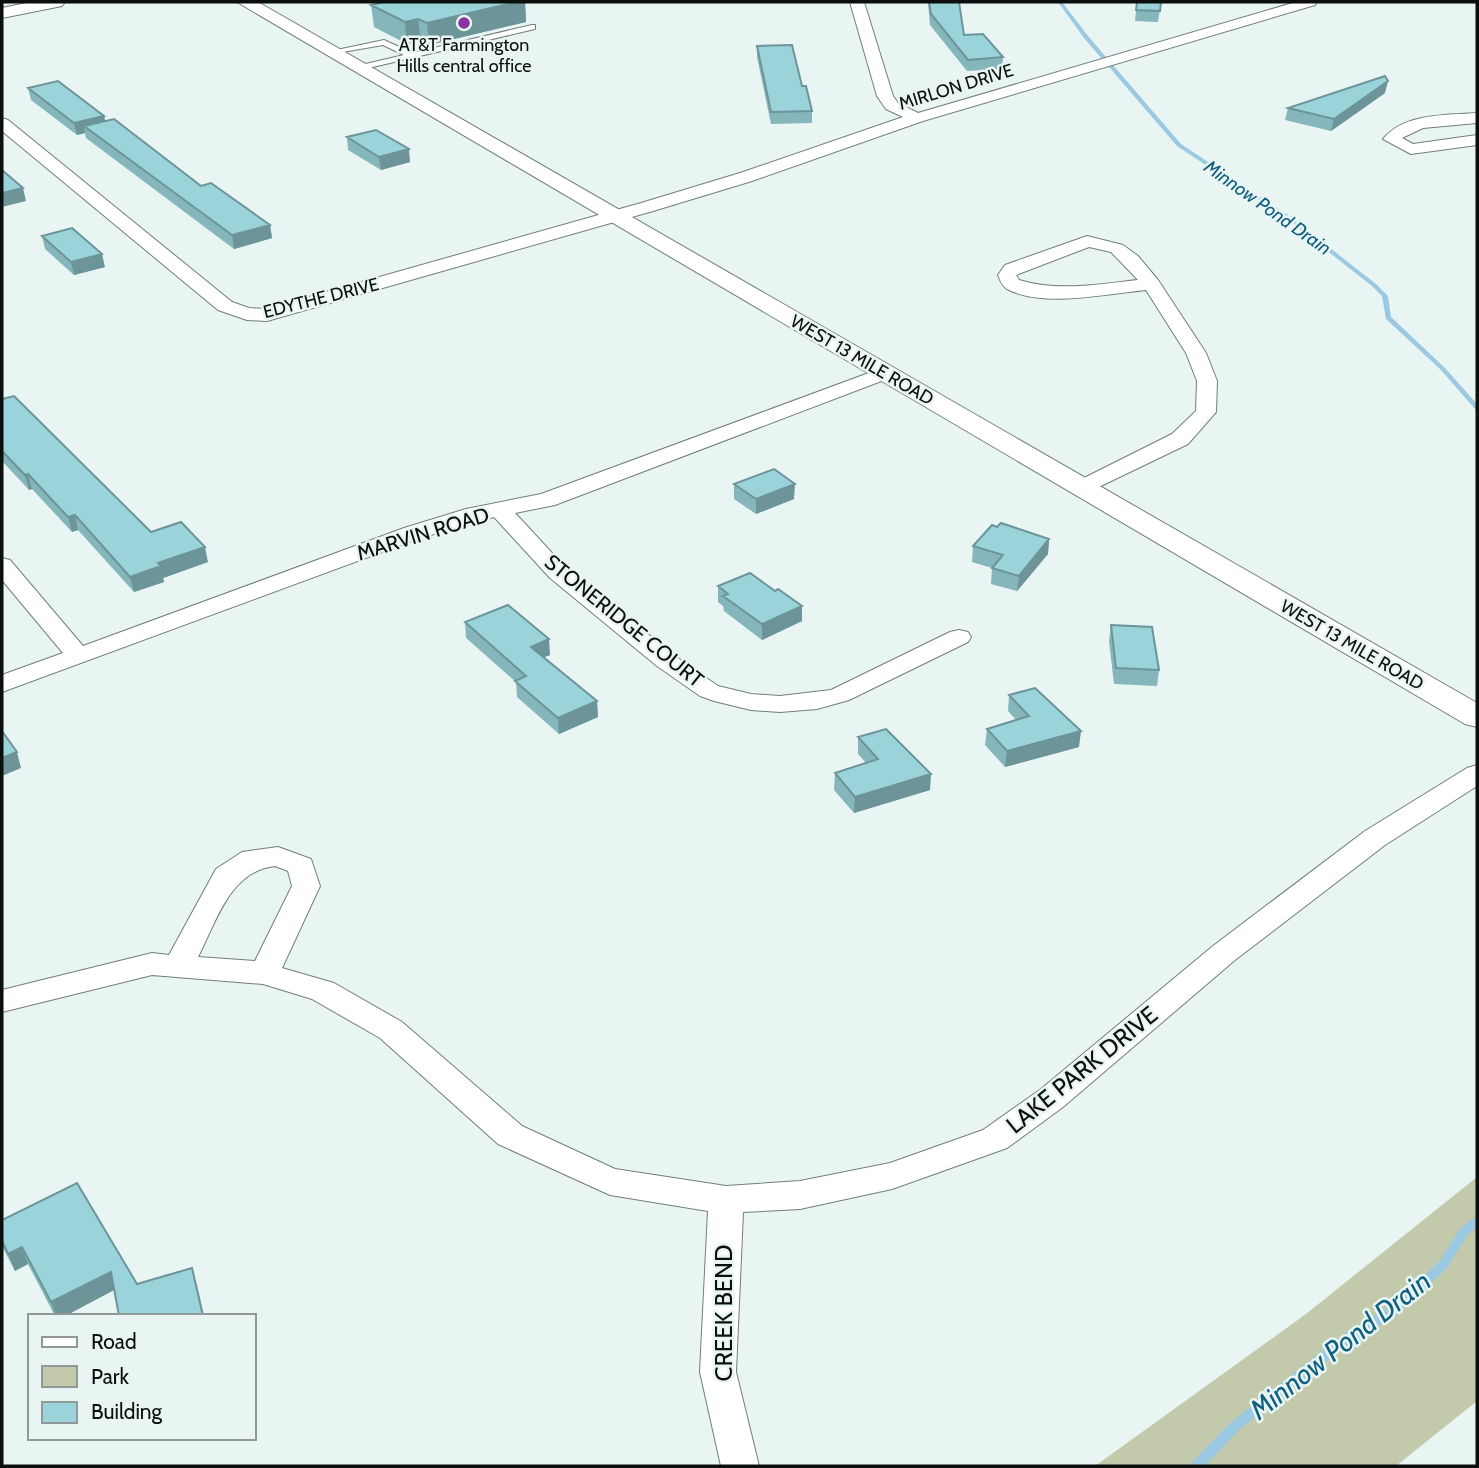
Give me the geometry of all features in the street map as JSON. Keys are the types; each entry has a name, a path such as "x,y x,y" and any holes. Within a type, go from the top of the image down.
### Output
{"street":[{"path":"2,13 56,2"},
{"name":"WEST 13 MILE ROAD","path":"246,2 1477,718"},
{"path":"857,2 885,96 892,106 917,118"},
{"path":"1254,2 1295,6"},
{"name":"MIRLON DRIVE","path":"614,216 746,177 917,118 1122,57 1240,17 1310,2"},
{"path":"1477,118 1416,126 1398,131 1391,139 1411,149 1477,139"},
{"name":"EDYTHE DRIVE","path":"2,123 225,306 247,314 267,315 291,310 614,216"},
{"path":"1082,488 1180,439 1206,412 1207,381 1196,353 1152,284 1124,251 1103,241 1076,244 1012,269 1007,275 1011,284 1025,290 1045,292 1152,284"},
{"name":"MARVIN ROAD","path":"2,684 412,533 466,516 547,500 885,373"},
{"name":"STONERIDGE COURT","path":"501,510 558,573 666,661 709,691 723,696 780,704 817,701 840,695 959,638"},
{"path":"2,565 79,656"},
{"name":"LAKE PARK DRIVE","path":"2,1001 152,964 264,973 323,991 391,1030 509,1135 610,1182 726,1199 800,1195 892,1176 995,1139 1052,1098 1223,953 1375,838 1477,774"},
{"path":"178,966 226,876 252,859 278,856 301,866 306,886 264,973"},
{"name":"CREEK BEND","path":"726,1199 718,1372 740,1466"}],"lane":[{"path":"360,68 532,27"},
{"path":"331,52 384,42 411,56"}],"green space":[{"path":"1477,1177 1477,1401 1396,1466 1095,1466 1306,1314"}],"building":[{"path":"384,2 517,2 427,23 418,19 405,22 371,5"},
{"path":"929,2 959,2 964,35 983,34 1003,57 968,60 931,14"},
{"path":"1137,2 1161,2 1160,11 1136,10"},
{"path":"792,45 802,86 806,86 812,111 771,112 757,46"},
{"path":"1385,76 1388,81 1334,119 1288,108"},
{"path":"58,81 104,116 74,123 28,88"},
{"path":"114,119 201,186 211,183 270,225 232,235 84,126"},
{"path":"376,130 409,149 379,157 347,137"},
{"path":"2,170 23,188 2,193"},
{"path":"72,228 102,254 71,262 42,236"},
{"path":"14,396 151,532 181,522 205,547 158,563 161,566 130,577 75,515 68,517 28,474 25,475 2,451 2,399"},
{"path":"774,469 795,484 756,499 734,484"},
{"path":"1001,523 1049,539 1019,576 992,568 1003,555 973,546 992,525 997,527"},
{"path":"750,573 802,606 762,624 723,596 728,594 718,586"},
{"path":"508,605 549,639 531,647 597,701 558,718 515,681 526,676 465,622"},
{"path":"1111,625 1152,627 1159,670 1116,668"},
{"path":"1035,688 1081,731 1007,751 987,729 1029,716 1009,695"},
{"path":"886,729 931,774 855,797 835,773 878,759 858,737"},
{"path":"2,731 17,752 2,758"},
{"path":"77,1183 137,1284 192,1268 203,1314 119,1314 111,1272 51,1302 22,1247 8,1254 2,1241 2,1220"}],"waterway":[{"name":"Minnow Pond Drain","path":"1060,2 1086,37 1179,145 1286,216 1374,285 1385,296 1388,318 1443,369 1477,408"},
{"name":"Minnow Pond Drain","path":"1197,1466 1235,1426 1346,1339 1392,1311 1443,1265 1465,1230 1477,1221"}],"place":[{"name":"AT&T Farmington Hills central office","path":"464,23"}]}
